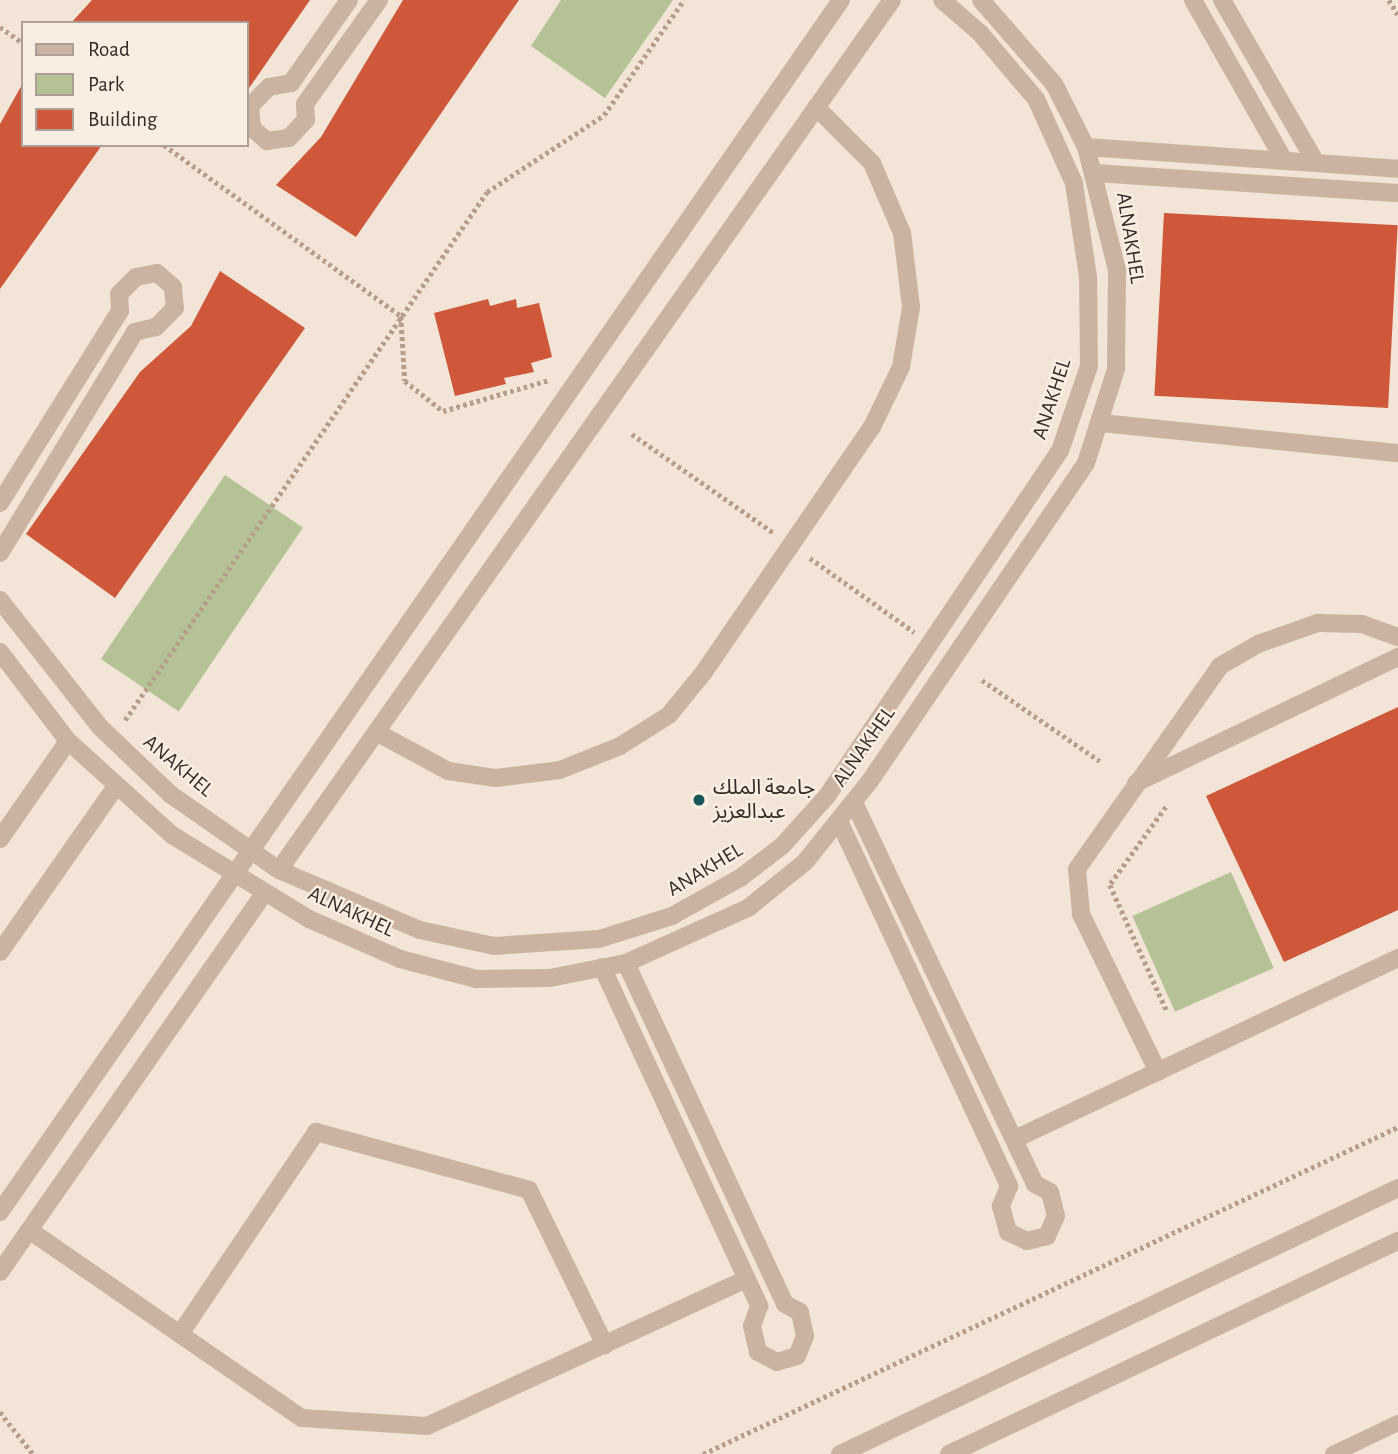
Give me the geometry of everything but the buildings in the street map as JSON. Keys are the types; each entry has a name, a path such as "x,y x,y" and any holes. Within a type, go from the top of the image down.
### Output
{"street":[{"path":"349,0 290,83 269,87 250,106 252,128 267,141 289,138 306,120 305,104 379,0"},
{"path":"0,1212 841,0"},
{"path":"278,870 892,0"},
{"name":"ANAKHEL","path":"0,600 100,727 170,794 278,870 420,930 494,946 549,946 673,916 782,846 827,796 1060,451 1089,366 1088,277 1074,183 1036,99 980,33 942,0"},
{"name":"ALNAKHEL","path":"0,652 68,741 115,788 264,894 400,959 476,979 551,978 626,962 748,908 805,862 854,802 1086,463 1101,424 1116,369 1116,270 1095,173 1086,147 1054,84 981,0"},
{"path":"1193,0 1284,160"},
{"path":"1222,0 1316,163"},
{"path":"376,732 448,771 496,778 560,770 620,746 668,715 704,672 872,427 901,367 911,307 902,233 872,163 816,107"},
{"path":"1086,147 1398,169"},
{"path":"1095,173 1398,193"},
{"path":"0,503 120,311 119,294 136,277 158,273 173,287 175,308 156,327 135,332 0,553"},
{"path":"1101,424 1398,453"},
{"path":"1158,1072 1075,892 1077,869 1133,784 1220,666 1258,644 1318,623 1362,624 1398,637"},
{"path":"1133,784 1398,657"},
{"path":"0,839 68,741"},
{"path":"0,952 115,788"},
{"path":"839,821 1009,1186 1002,1206 1008,1232 1027,1241 1047,1236 1056,1216 1050,1192 1035,1184 854,802"},
{"path":"0,1272 264,894"},
{"path":"1015,1139 1398,958"},
{"path":"602,967 759,1306 751,1326 758,1352 777,1362 797,1356 806,1336 800,1312 785,1304 626,962"},
{"path":"180,1334 316,1132 529,1190 605,1345"},
{"path":"840,1454 1398,1188"},
{"path":"29,1230 302,1418 427,1426 747,1279"},
{"path":"949,1454 1398,1241"}],"lane":[{"path":"1333,1454 1398,1423"}],"path":[{"path":"125,720 487,192 604,115 684,0"},
{"path":"1389,0 1398,15"},
{"path":"0,27 21,42"},
{"path":"167,147 401,316"},
{"path":"401,316 405,381 443,411 554,379 561,384"},
{"path":"982,680 1100,761"},
{"path":"1166,807 1110,885 1167,1011"},
{"path":"703,1454 1398,1127"},
{"path":"0,1412 33,1454"}],"green space":[{"path":"561,0 673,0 605,98 531,46"},
{"path":"225,475 303,528 179,712 101,659"},
{"path":"1231,872 1274,968 1175,1012 1132,916"}],"place":[{"name":"جامعة الملك عبدالعزيز","path":"699,800"}]}
